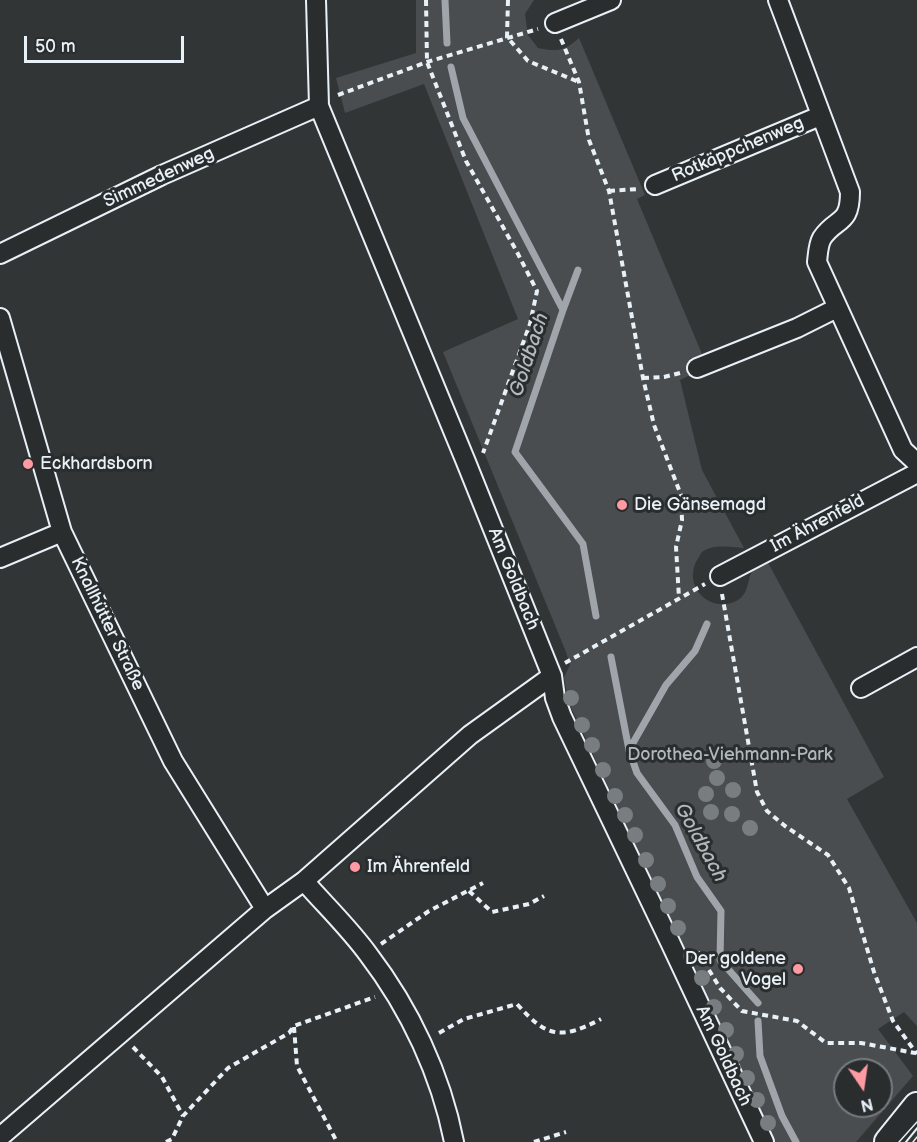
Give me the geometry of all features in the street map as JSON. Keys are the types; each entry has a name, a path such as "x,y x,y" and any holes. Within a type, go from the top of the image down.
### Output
{"main road":[{"path":"888,1142 917,1106"}],"street":[{"name":"Am Goldbach","path":"316,0 319,106 552,675 555,698 562,717 764,1142"},
{"path":"555,23 611,0"},
{"name":"Rotkäppchenweg","path":"778,0 850,192 850,206 844,218 822,238 818,248 817,262 903,450 917,463"},
{"name":"Simmedenweg","path":"0,254 162,175 319,106"},
{"name":"Rotkäppchenweg","path":"656,185 820,116"},
{"path":"697,368 797,328 837,308"},
{"name":"Knallhütter Straße","path":"0,318 62,532 173,761 265,909"},
{"name":"Im Ährenfeld","path":"720,576 917,473"},
{"path":"0,558 62,532"},
{"path":"861,688 917,657"},
{"path":"0,1137 265,909 304,881 470,735 552,675"},
{"path":"304,881 368,954 392,989 422,1043 448,1110 454,1142"}],"path":[{"path":"426,0 426,62 466,161 537,291 530,324 482,456"},
{"path":"508,0 507,37 528,61 579,82"},
{"path":"319,106 342,93 426,62 555,23 579,82 589,140 609,191 654,426 681,495 682,520 676,547 679,598"},
{"path":"609,191 629,191 656,185"},
{"path":"643,378 664,377 697,368"},
{"path":"552,675 566,662 720,576"},
{"path":"724,606 757,792 766,811 828,855 849,888 874,972 893,1021 916,1054"},
{"path":"368,954 429,911 483,883"},
{"path":"469,891 492,912 529,904 544,896"},
{"path":"670,942 694,946 720,988 742,1011 797,1021 826,1043 861,1043 916,1054"},
{"path":"166,1142 172,1138 183,1116 228,1068 289,1033 294,1026 392,989"},
{"path":"422,1043 464,1019 517,1004 535,1023 560,1033 580,1030 601,1019"},
{"path":"294,1026 297,1066 337,1142"},
{"path":"120,1033 162,1077 183,1116"},
{"path":"534,1142 566,1132"}],"green space":[{"name":"Dorothea-Viehmann-Park","path":"416,0 534,0 525,14 528,35 538,48 560,49 569,46 579,38 645,195 637,199 702,354 689,359 694,373 680,380 702,470 744,548 717,547 702,552 693,570 696,588 702,596 718,604 728,604 738,600 746,590 753,569 766,559 884,777 847,799 917,923 917,1026 904,1012 878,1029 913,1076 893,1099 893,1058 833,1058 833,1118 877,1118 856,1142 774,1142 568,701 564,677 570,665 566,652 443,352 518,319 424,84 345,113 336,78 416,53"}],"waterway":[{"name":"Goldbach","path":"445,0 447,43"},
{"name":"Goldbach","path":"451,67 463,118 563,310 515,452 583,544 596,616"},
{"path":"563,310 578,270"},
{"path":"629,750 666,685 695,651 707,624"},
{"name":"Goldbach","path":"611,657 629,750 637,773 675,825 697,877 721,911 720,960 758,1003"},
{"name":"Goldbach","path":"758,1021 760,1056 782,1116 796,1142"}],"tram line":[{"path":"899,1142 917,1122"},
{"path":"913,1142 917,1137"}],"place":[{"name":"Eckhardsborn","path":"28,464"},
{"name":"Die Gänsemagd","path":"622,505"},
{"name":"Im Ährenfeld","path":"355,867"},
{"name":"Der goldene Vogel","path":"798,969"}]}
